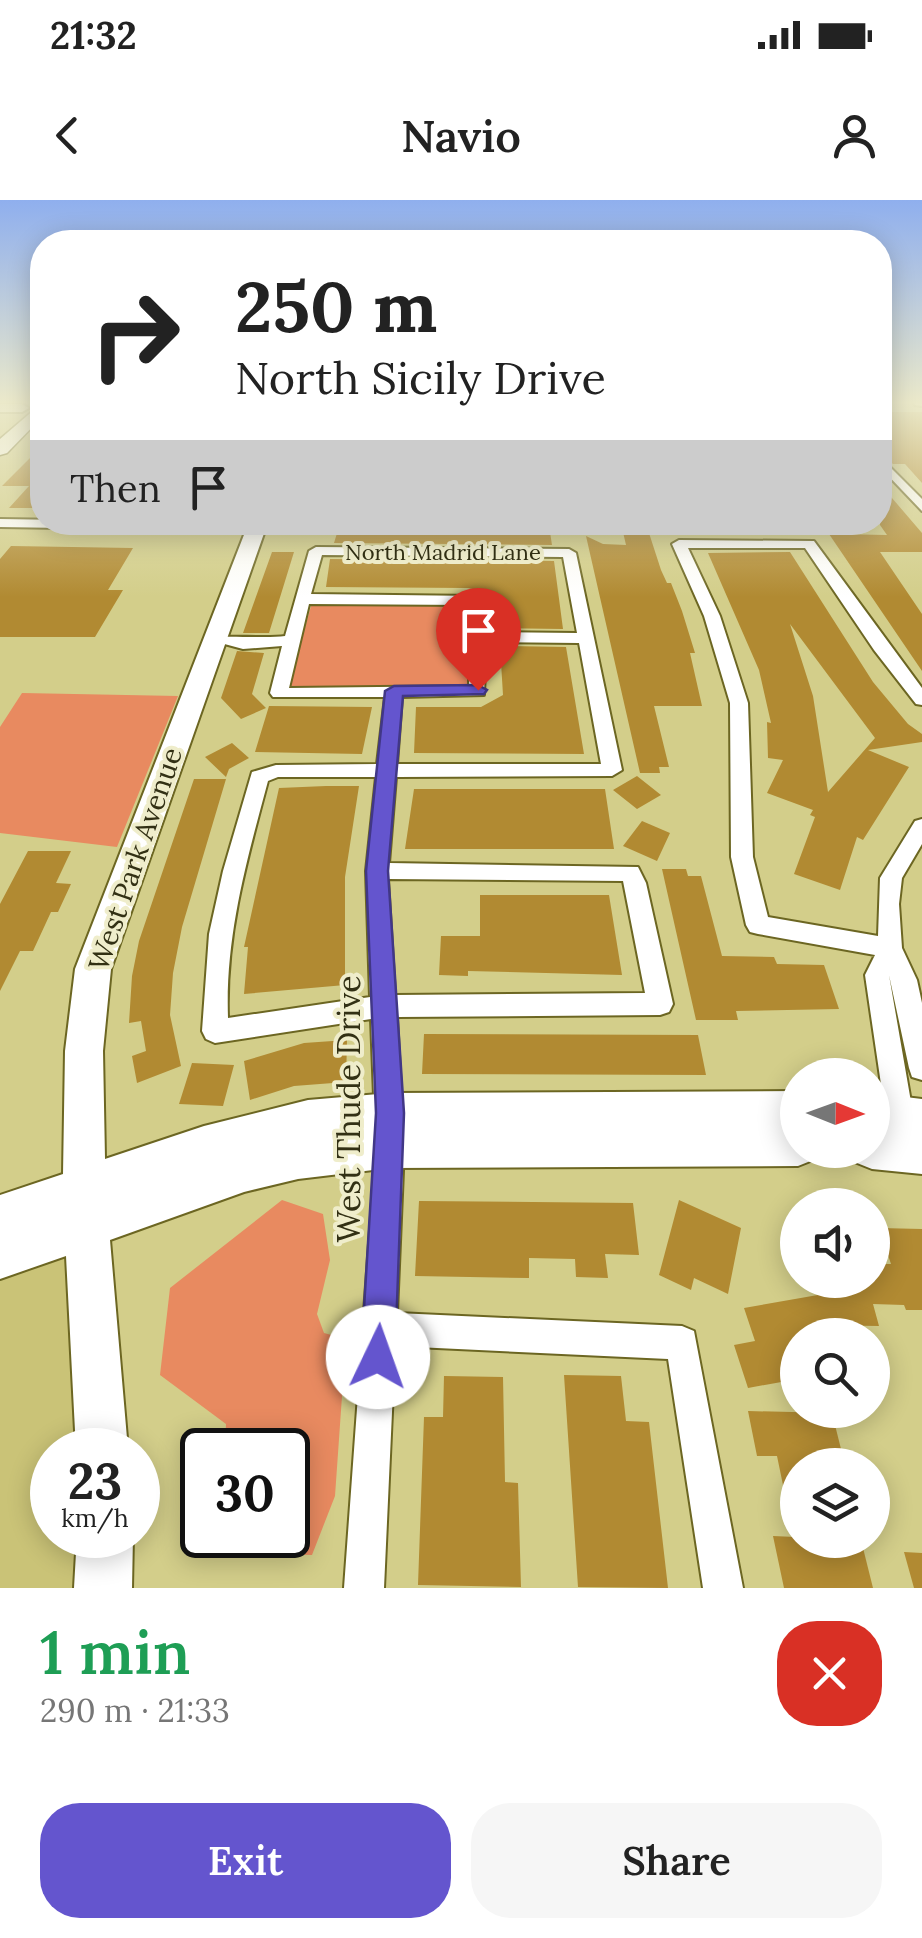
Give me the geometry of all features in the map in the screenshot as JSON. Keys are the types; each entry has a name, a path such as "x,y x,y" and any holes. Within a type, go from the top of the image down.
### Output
{"street":[{"path":"892,473 922,507"},
{"path":"0,523 30,523"},
{"name":"West Park Avenue","path":"101,1428 86,1207 84,1051 93,969 254,535"},
{"path":"890,948 758,925 742,857 739,703 712,616 680,544 809,544 880,648 922,700"},
{"name":"North Madrid Lane","path":"302,598 316,551 569,553 586,638"},
{"path":"302,598 478,601 478,690 279,693 302,598"},
{"path":"214,638 232,644 270,644 292,638"},
{"path":"377,871 630,873 636,884 660,1004 385,1006 215,1031 212,983 220,919 258,776 276,771 612,770 586,638 478,638"},
{"name":"West Thude Drive","path":"364,1588 390,1130 377,871 394,691"},
{"path":"899,1133 877,975 890,948 891,878 922,826"},
{"path":"890,948 905,980 922,1068"},
{"path":"0,1217 86,1207 315,1155 390,1130 780,1111"},
{"path":"390,1130 780,1144"},
{"path":"0,1256 86,1207"},
{"path":"380,1329 682,1343 723,1588"},
{"path":"103,1588 104,1558"}],"shaded area":[{"path":"312,603 467,605 468,686 288,686"},
{"path":"22,693 178,696 117,847 0,833 0,727"},
{"path":"282,1200 323,1214 330,1260 317,1314 324,1333 346,1339 335,1496 312,1555 310,1428 226,1428 226,1424 160,1375 170,1288"},
{"path":"88,1225 101,1428 30,1428 30,1558 104,1558 103,1588 0,1588 0,1256"}],"building":[{"path":"20,468 30,468 30,508 9,508 29,486 2,486"},
{"path":"908,468 922,468 922,483"},
{"path":"892,498 922,533 922,552 880,552 922,614 922,671 830,535 892,535"},
{"path":"336,535 550,535 552,545 334,543"},
{"path":"624,535 650,535 695,653 690,653 702,706 654,706 669,767 659,767 660,773 640,773 586,536 603,544 626,545"},
{"path":"11,546 133,548 108,590 123,590 95,637 0,637 0,559"},
{"path":"272,552 294,552 269,633 243,633"},
{"path":"790,552 873,682 908,724 922,734 922,742 868,750 909,767 863,840 857,837 840,890 794,874 815,817 810,815 813,810 767,793 783,760 768,758 767,722 771,723 759,670 708,553","holes":["790,624 875,738 828,792 813,696"]},
{"path":"330,559 554,561 563,629 499,628 498,594 468,588 326,587"},
{"path":"500,646 566,647 584,754 414,753 416,707 481,707 503,695"},
{"path":"237,651 264,653 252,694 266,708 241,719 221,698"},
{"path":"269,706 372,707 362,754 255,752"},
{"path":"232,743 249,758 229,769 226,777 205,757"},
{"path":"637,776 661,795 637,809 613,790"},
{"path":"194,779 226,779 182,927 173,973 170,1015 181,1066 137,1083 132,1056 146,1051 141,1021 129,1023 132,976 139,941"},
{"path":"359,786 345,877 345,985 244,994 248,947 244,947 279,788"},
{"path":"414,789 605,789 614,849 405,849"},
{"path":"642,821 670,833 657,861 623,846"},
{"path":"28,851 71,851 56,883 71,884 58,912 51,912 33,951 20,951 0,991 0,904"},
{"path":"662,869 686,869 688,876 701,876 722,956 774,957 777,964 824,965 839,1009 736,1011 738,1020 696,1020"},
{"path":"480,895 609,895 622,975 468,971 468,976 439,975 441,936 480,936"},
{"path":"424,1034 698,1035 706,1075 422,1074"},
{"path":"347,1040 346,1082 294,1086 250,1100 244,1061 304,1043"},
{"path":"192,1063 234,1065 223,1106 179,1104"},
{"path":"679,1200 741,1228 728,1294 694,1278 691,1290 659,1275"},
{"path":"419,1201 633,1203 639,1255 605,1254 608,1278 576,1277 575,1259 529,1258 529,1278 415,1276"},
{"path":"890,1228 922,1229 922,1310 873,1304 877,1318 780,1318 780,1382 748,1388 734,1345 755,1341 744,1308 801,1298 890,1298"},
{"path":"564,1375 621,1376 626,1421 649,1422 668,1588 578,1587"},
{"path":"444,1376 503,1377 505,1482 518,1483 521,1587 418,1585 424,1417 443,1417"},
{"path":"748,1411 780,1412 780,1428 836,1428 841,1448 780,1448 780,1471 777,1456 757,1456"},
{"path":"773,1536 780,1536 780,1558 866,1558 873,1588 784,1588"},
{"path":"904,1552 922,1553 922,1588 914,1588"}],"route":[{"path":"378,1357 390,1113 377,871 394,691 478,690"}]}
